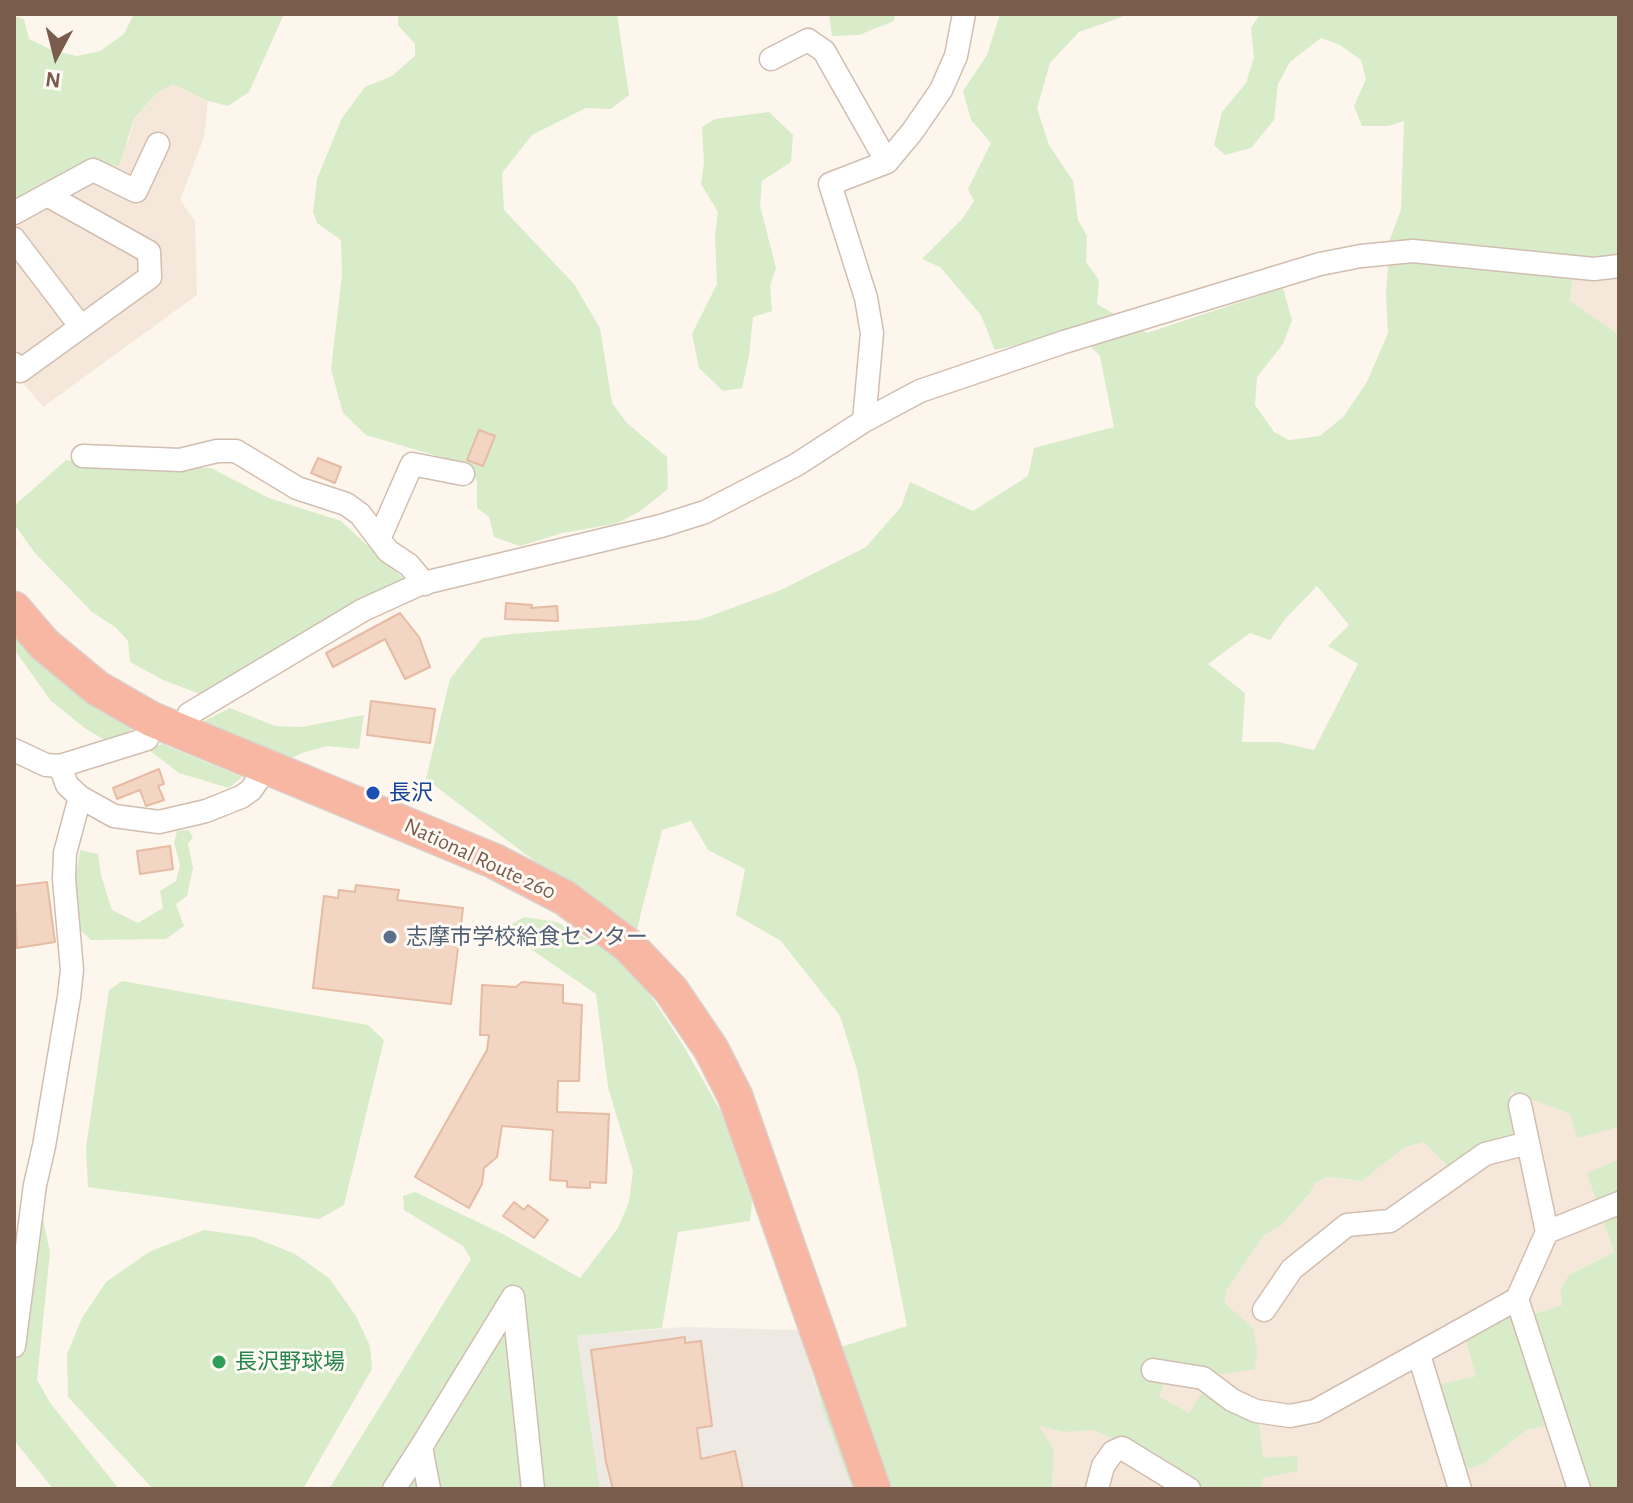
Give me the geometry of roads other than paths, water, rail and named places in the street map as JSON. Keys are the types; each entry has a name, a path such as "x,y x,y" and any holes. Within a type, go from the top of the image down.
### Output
{"highway":[{"name":"National Route 260","path":"14,609 44,644 97,688 151,719 494,861 565,898 629,946 671,990 711,1049 735,1096 873,1489"}],"street":[{"path":"864,421 872,333 866,298 830,184 887,162 912,132 941,90 956,56 964,14"},
{"path":"771,59 808,40 824,51 887,162"},
{"path":"14,213 93,170 136,191 158,144"},
{"path":"14,364 20,371 150,277 149,252 47,195"},
{"path":"14,239 81,327"},
{"path":"189,714 363,610 425,584 661,526 705,512 796,465 864,421 920,391 964,375 1320,264 1413,251 1594,269 1619,266"},
{"path":"83,456 180,460 217,451 236,451 297,488 346,504 360,514 388,551 409,565 425,584"},
{"path":"379,539 412,464 463,474"},
{"path":"17,756 60,766 147,739"},
{"path":"60,766 67,785 80,797 114,816 159,822 206,811 241,797 251,790 267,767"},
{"path":"14,1346 35,1185 69,997 72,970 64,879 65,853 80,797"},
{"path":"1153,1370 1203,1378 1232,1400 1256,1411 1290,1416 1315,1411 1517,1299 1547,1232 1520,1105"},
{"path":"1264,1310 1292,1269 1347,1225 1390,1221 1485,1154 1528,1143"},
{"path":"1547,1232 1619,1203"},
{"path":"394,1489 513,1297 533,1489"},
{"path":"1517,1299 1579,1489"},
{"path":"1419,1355 1460,1489"},
{"path":"421,1447 429,1489"},
{"path":"1097,1489 1103,1466 1113,1452 1122,1448 1189,1489"}],"place":[{"name":"長沢","path":"373,793"},
{"name":"志摩市学校給食センター","path":"390,937"},
{"name":"長沢野球場","path":"219,1362"}]}
